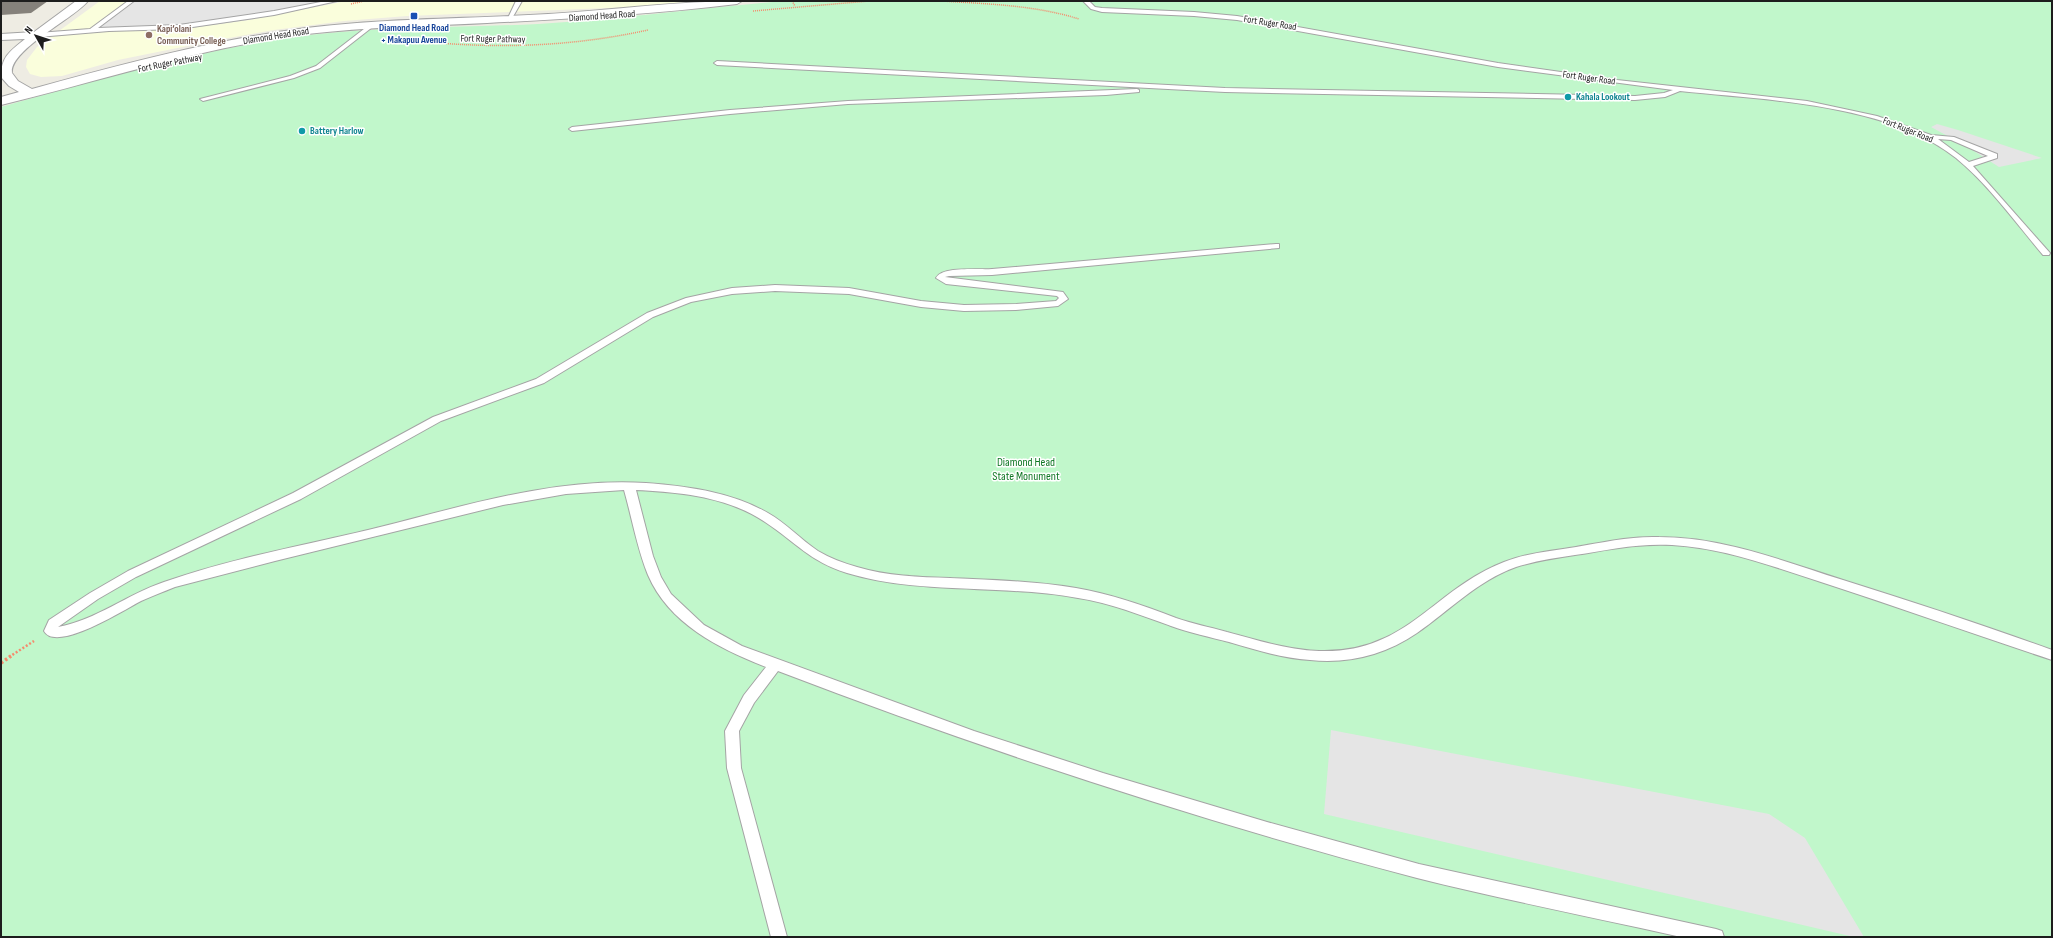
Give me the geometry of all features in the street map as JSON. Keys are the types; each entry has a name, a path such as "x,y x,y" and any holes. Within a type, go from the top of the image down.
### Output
{"street":[{"path":"30,93 12,82 7,76 5,69 9,60 38,35 83,1"},
{"name":"Diamond Head Road","path":"1,101 169,56 225,44 307,31 373,24 509,19 536,21 613,15 737,1"},
{"path":"1,37 38,35"}],"lane":[{"path":"91,31 131,1"},
{"path":"38,35 202,24 274,13 334,1"},
{"path":"509,19 519,1"},
{"name":"Fort Ruger Road","path":"1086,1 1093,8 1102,10 1194,14 1237,18 1498,65 1678,90 1801,102 1837,108 1889,121 1928,136 1969,165 2046,253"},
{"path":"203,99 292,77 318,67 373,24"},
{"path":"717,63 1174,88 1623,98 1656,97 1673,93 1678,90"},
{"path":"572,129 698,115 823,104 950,98 1097,94 1174,88"},
{"path":"1928,136 1952,138 1994,156 1969,165"},
{"path":"1276,246 992,272 948,273 941,276 942,280 946,281 1060,294 1064,299 1058,303 1016,307 942,307 849,291 775,288 732,291 689,300 650,316 540,381 437,419 297,496 138,570 100,592 54,623 50,631 52,633 57,633 74,629 136,598 171,584 475,507 546,492 582,488 629,486 692,492 740,504 775,522 807,549 827,561 870,575 904,580 1047,590 1096,596 1128,604 1176,622 1268,648 1298,654 1340,656 1372,650 1395,642 1409,633 1470,585 1489,573 1506,566 1544,556 1626,542 1648,541 1699,544 1758,557 2052,655"},
{"path":"629,486 647,556 655,577 667,597 699,628 737,650 970,736 1266,829 1419,871 1716,937"},
{"path":"776,664 749,699 732,730 734,768 779,937"}],"path":[{"path":"792,1 795,6"},
{"path":"751,11 795,6 869,1"},
{"path":"941,1 1024,7 1052,11 1082,19"},
{"name":"Fort Ruger Pathway","path":"425,42 480,47 533,46 603,39 649,30"},
{"path":"1,663 50,631"}],"shaded area":[{"name":"Kapi‘olani Community College","path":"100,1 695,1 633,7 407,16 344,21 274,30 217,40 118,60 62,76 41,77 30,74 26,67 27,60 37,47"},
{"path":"128,1 346,1 249,20 190,28 91,31"},
{"path":"1937,124 2042,158 1999,167 1966,146 1931,127"},
{"path":"1331,730 1769,814 1805,838 1864,937 1854,937 1324,814"}],"green space":[{"name":"Diamond Head State Monument","path":"784,1 2052,1 2052,937 1,937 1,107 174,60 280,39 344,32 409,28 569,22"}],"place":[{"name":"Diamond Head Road + Makapuu Avenue","path":"414,16"},
{"name":"Kapi‘olani Community College","path":"149,35"},
{"name":"Kahala Lookout","path":"1568,97"},
{"name":"Battery Harlow","path":"302,131"}]}
